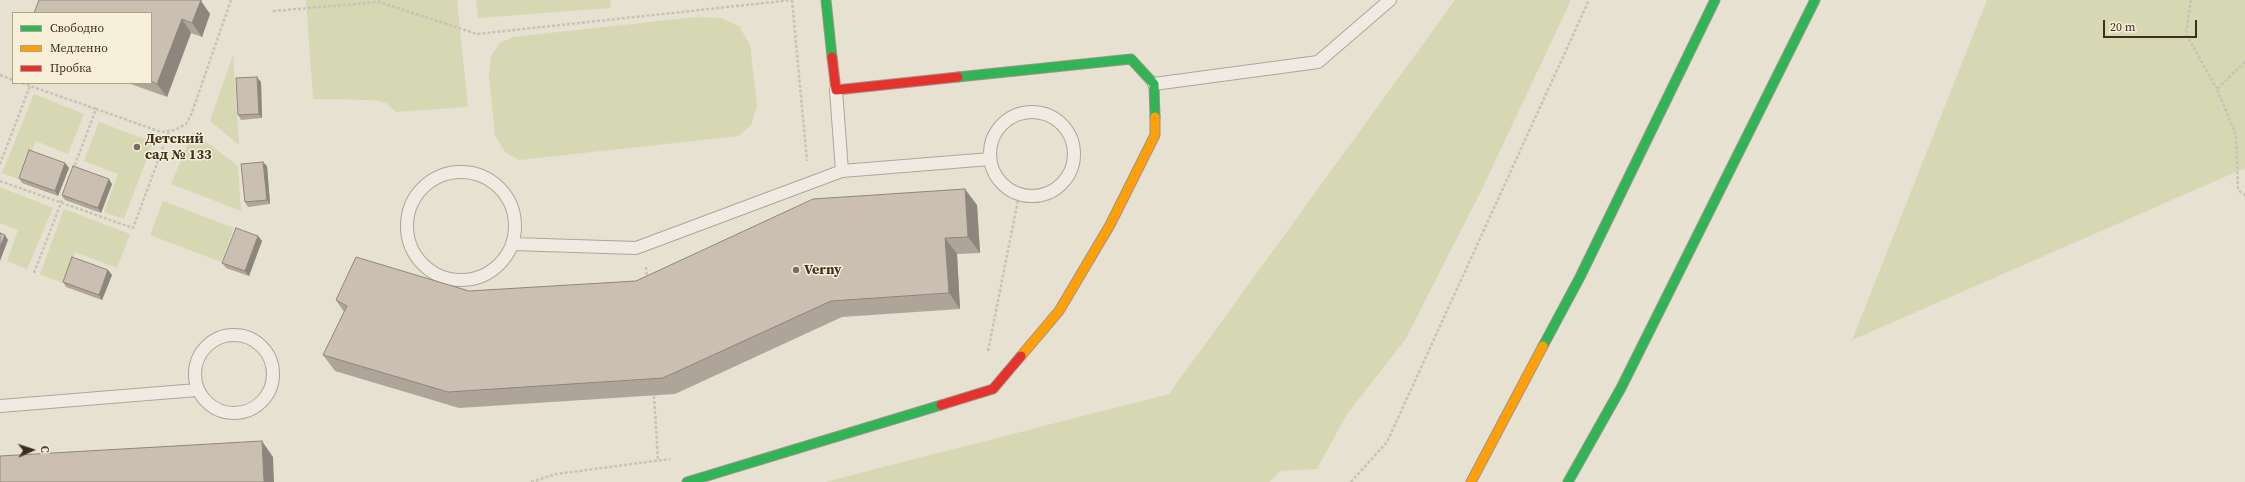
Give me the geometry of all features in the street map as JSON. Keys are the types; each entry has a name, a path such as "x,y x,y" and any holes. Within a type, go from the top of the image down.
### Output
{"street":[{"path":"687,482 992,389 1059,311 1110,225 1155,135 1154,84 1131,59 836,90 826,0"},
{"path":"1472,482 1580,277 1715,0"},
{"path":"1568,482 1621,388 1815,0"}],"lane":[{"path":"1154,84 1318,62 1390,0"},
{"path":"836,90 842,171"},
{"path":"1034,111 1057,119 1072,137 1075,162 1064,183 1043,195 1019,195 999,181 990,159 994,135 1011,117 1034,111"},
{"path":"513,244 636,248 809,182 842,171 990,159"},
{"path":"451,172 479,174 502,190 515,216 513,244 496,268 471,280 443,278 419,262 407,236 409,208 425,184 451,172"},
{"path":"228,335 250,338 268,354 273,376 267,396 251,410 230,414 223,412 210,406 197,390 195,363 209,343 228,335"},
{"path":"0,406 197,390"}],"path":[{"path":"25,84 161,132 186,124 191,115 231,0"},
{"path":"273,11 379,2 477,34 792,0 809,182"},
{"path":"1351,482 1387,442 1589,0"},
{"path":"2191,0 2186,34 2217,89 2236,135 2238,190 2245,195"},
{"path":"2217,89 2245,62"},
{"path":"0,75 12,80"},
{"path":"0,164 30,86"},
{"path":"71,174 96,109"},
{"path":"0,180 60,203 133,228 169,130"},
{"path":"34,273 66,189"},
{"path":"986,359 1019,195"},
{"path":"645,245 647,282"},
{"path":"654,396 658,460"},
{"path":"531,482 556,474 672,458"}],"green space":[{"path":"306,0 457,0 468,107 396,112 386,103 373,100 313,99"},
{"path":"476,0 610,0 611,8 478,18"},
{"path":"1455,0 1571,0 1481,191 1405,340 1347,414 1317,469 1280,471 1270,482 825,482 1169,394"},
{"path":"1987,0 2245,0 2245,168 1852,340"},
{"path":"696,17 721,18 739,26 750,45 757,106 751,125 739,136 519,160 506,153 495,136 489,76 491,56 500,43 513,37"},
{"path":"233,55 239,145 210,121"},
{"path":"34,94 84,114 68,154 36,141 21,180 2,173"},
{"path":"99,122 153,142 124,219 104,212 118,174 84,161"},
{"path":"193,132 238,166 241,211 171,184"},
{"path":"0,187 53,208 27,269 7,261 18,230 0,223"},
{"path":"163,201 234,228 221,262 150,235"},
{"path":"64,209 130,234 117,268 75,252 63,283 40,274"}],"building":[{"path":"39,0 201,0 192,23 182,19 157,84 152,82 152,12 34,12"},
{"path":"257,77 259,114 238,115 236,78"},
{"path":"29,150 65,163 55,191 19,178"},
{"path":"263,162 267,200 245,202 241,164"},
{"path":"73,166 109,179 98,208 62,195"},
{"path":"965,189 968,237 945,238 949,293 831,301 663,378 448,392 323,355 347,306 336,300 356,257 469,291 636,281 813,199"},
{"path":"236,228 258,236 245,271 222,263"},
{"path":"0,233 5,235 0,247"},
{"path":"72,257 108,270 99,295 63,282"},
{"path":"262,441 264,482 0,482 0,456"}],"traffic: fast":[{"path":"826,0 832,57"},
{"path":"1543,346 1580,277 1715,0"},
{"path":"1568,482 1621,388 1815,0"},
{"path":"958,77 1131,59 1154,84 1155,117"},
{"path":"687,482 941,405"}],"traffic: slow":[{"path":"1021,356 1059,311 1110,225 1155,135 1155,117"},
{"path":"1471,482 1543,346"}],"traffic: jam":[{"path":"832,57 836,90 958,77"},
{"path":"941,405 993,389 1021,356"}],"place":[{"name":"Детский сад № 133","path":"137,147"},
{"name":"Verny","path":"796,270"}]}
